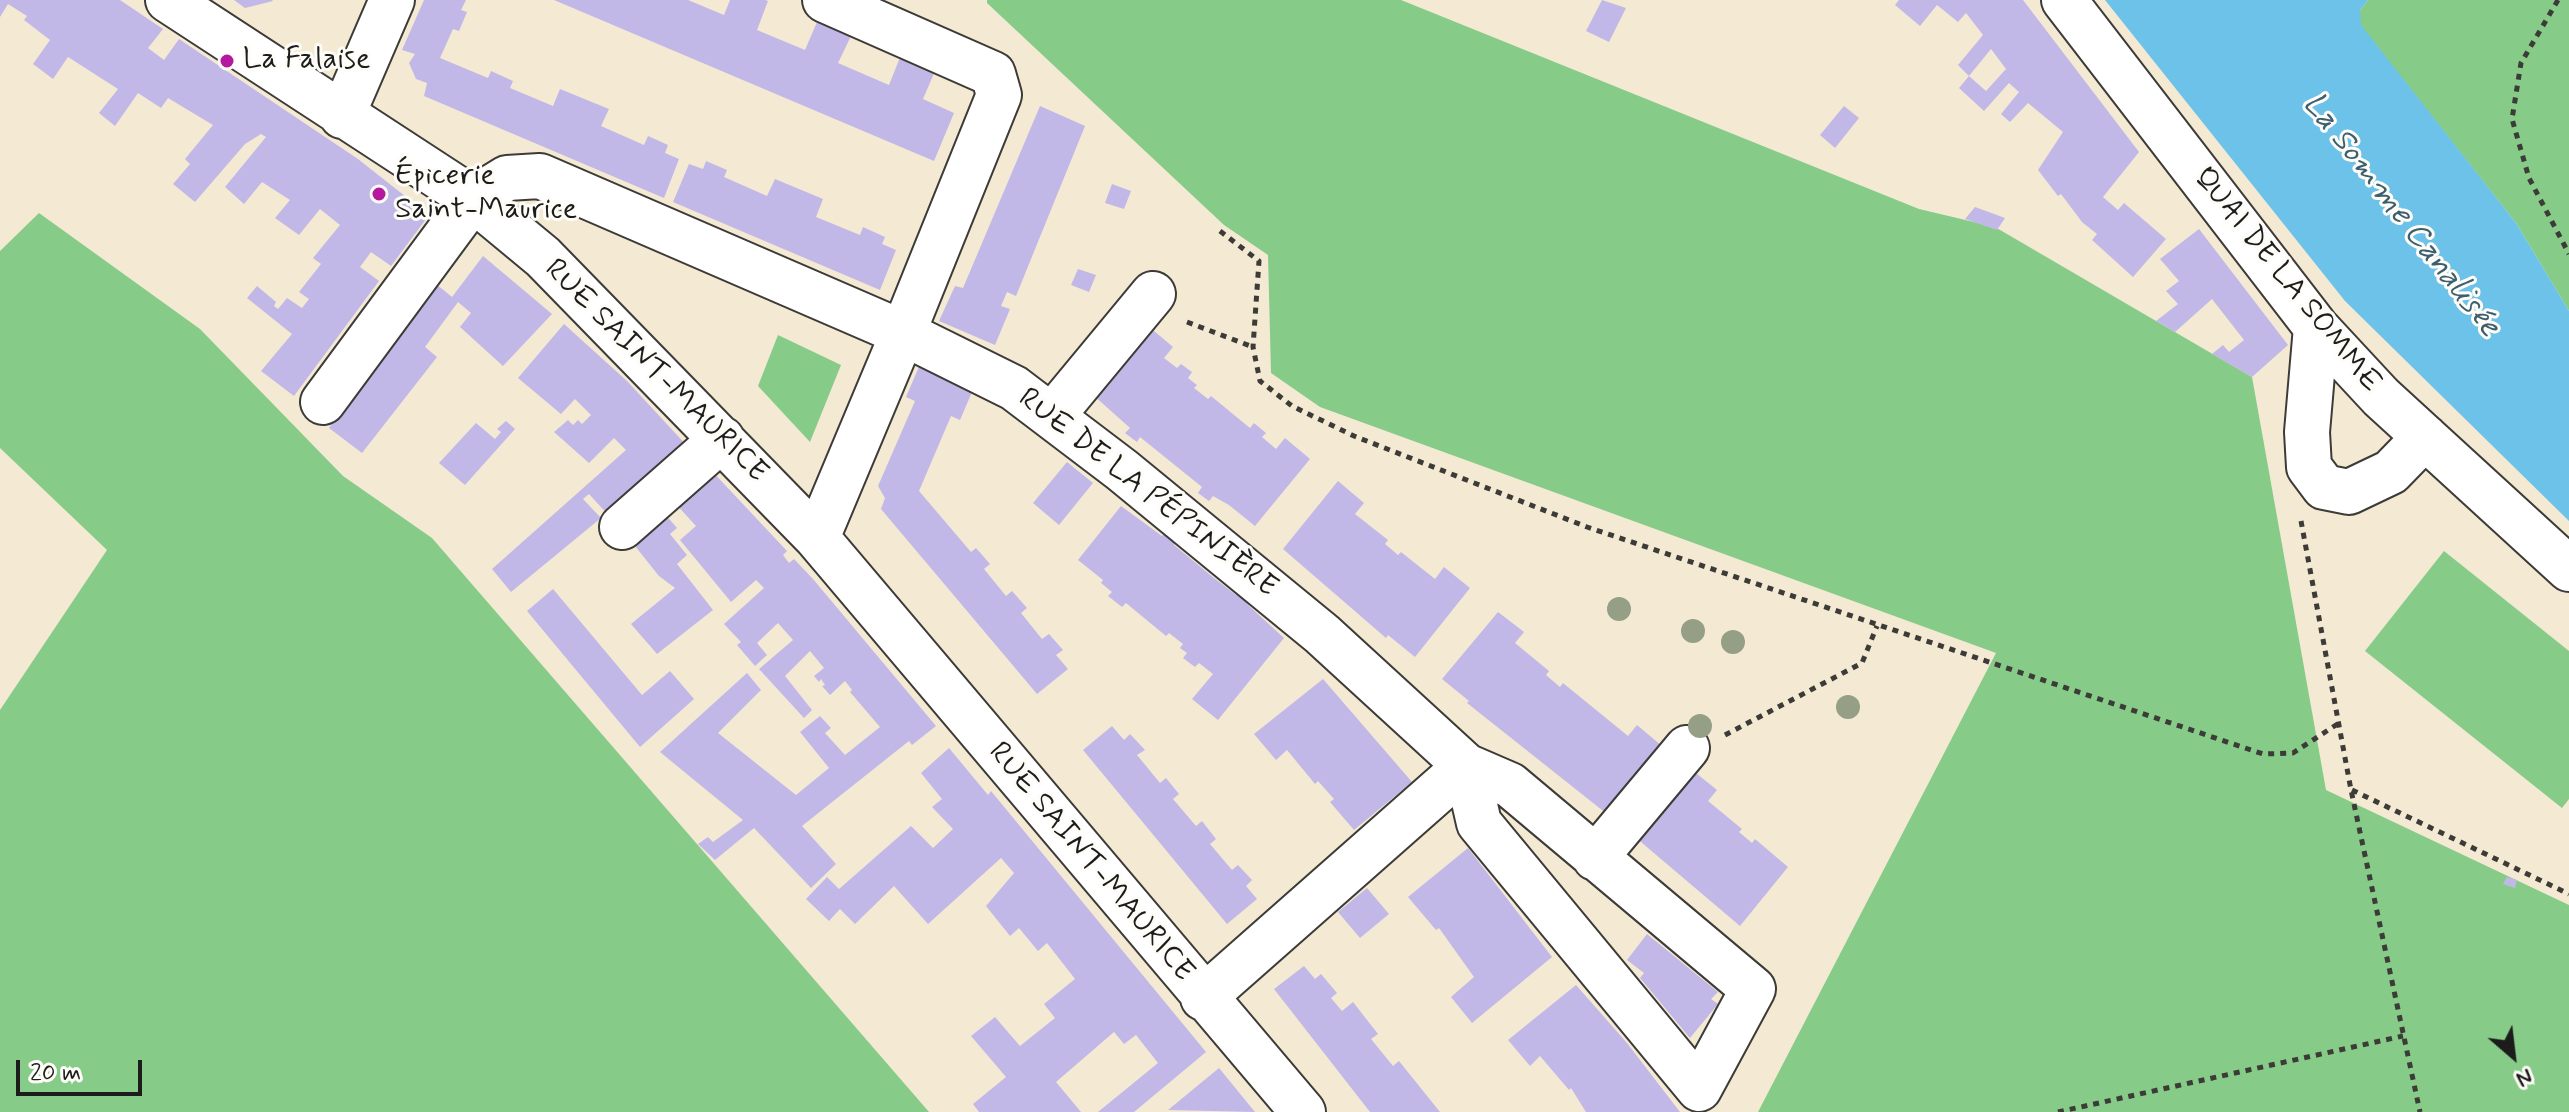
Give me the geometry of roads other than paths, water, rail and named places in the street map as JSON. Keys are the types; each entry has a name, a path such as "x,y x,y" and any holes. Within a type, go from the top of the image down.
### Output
{"street":[{"name":"RUE SAINT-MAURICE","path":"168,0 473,199 543,257 817,538 1203,998 1303,1112"},
{"path":"342,116 392,0"},
{"path":"817,538 999,95 993,74 825,0"},
{"name":"QUAI DE LA SOMME","path":"2064,0 2316,327 2381,397 2569,569"},
{"path":"323,402 473,199 507,178 540,176 903,333"},
{"path":"1052,416 1153,294"},
{"path":"2316,327 2307,432 2309,467 2324,487 2349,492 2391,472 2425,437"},
{"name":"RUE DE LA PÉPINIÈRE","path":"903,333 1014,388 1052,416 1322,634 1466,766 1510,785 1753,989 1699,1089 1479,823 1466,766"},
{"path":"622,527 722,439"},
{"path":"1595,858 1687,748"},
{"path":"1203,998 1466,766"}],"water":[{"name":"La Somme Canalisée","path":"2105,0 2368,0 2360,10 2361,25 2516,223 2569,311 2569,521 2345,301"}],"place":[{"name":"La Falaise","path":"227,61"},
{"name":"Épicerie Saint-Maurice","path":"379,194"}]}
